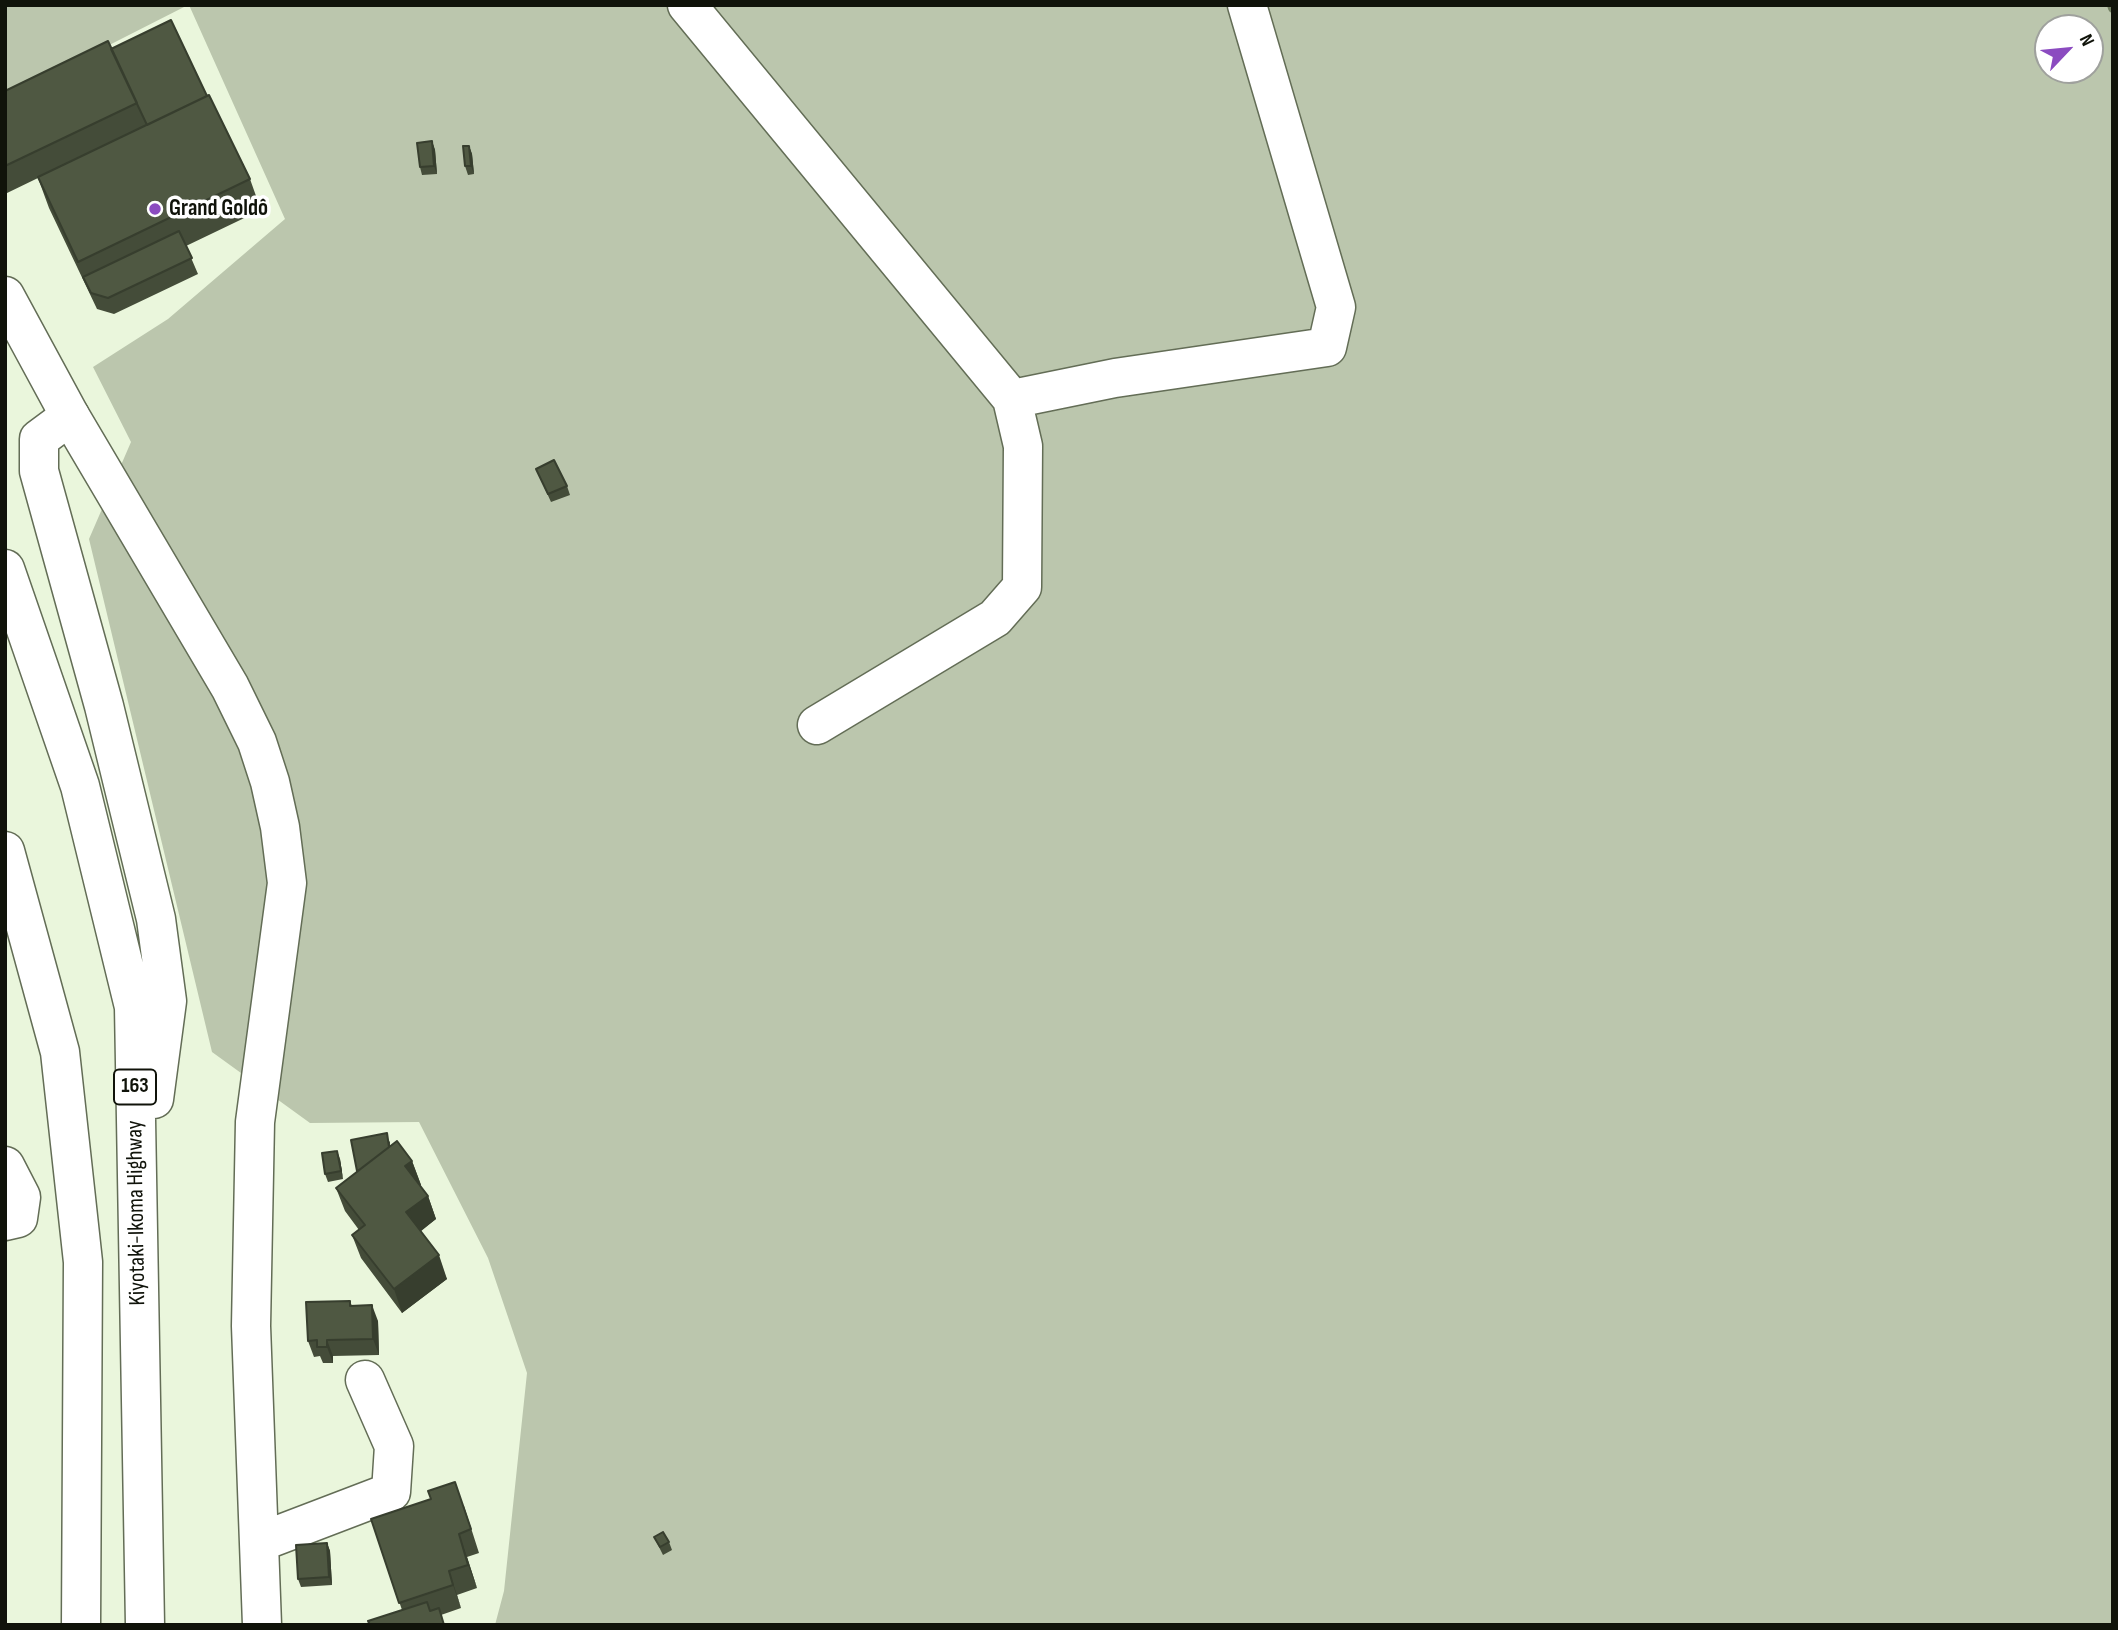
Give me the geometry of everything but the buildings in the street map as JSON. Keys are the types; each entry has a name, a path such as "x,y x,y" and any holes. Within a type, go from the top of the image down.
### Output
{"main road":[{"path":"687,5 1012,399 1023,446 1022,587 995,618 817,725"},
{"path":"1012,399 1115,378 1327,347 1336,307 1247,5"},
{"path":"5,296 70,416 230,687 257,742 281,827 287,883 256,1122 251,1326 262,1625"},
{"name":"163","path":"70,416 39,439 39,471 104,706 156,919 167,1001 136,1222"},
{"name":"Kiyotaki-Ikoma Highway","path":"5,569 80,786 134,1007 145,1625"},
{"path":"5,851 60,1052 83,1262 81,1625"},
{"path":"5,1166 21,1197 18,1218 5,1221"},
{"path":"260,1542 391,1492 394,1446 365,1380"}],"green space":[{"path":"5,5 188,5 5,98"},
{"path":"189,5 2113,5 2113,1625 495,1625 504,1591 527,1373 488,1258 419,1122 310,1123 212,1052 89,539 131,442 93,367 168,319 285,219"}],"place":[{"name":"Grand Goldô","path":"155,209"}]}
